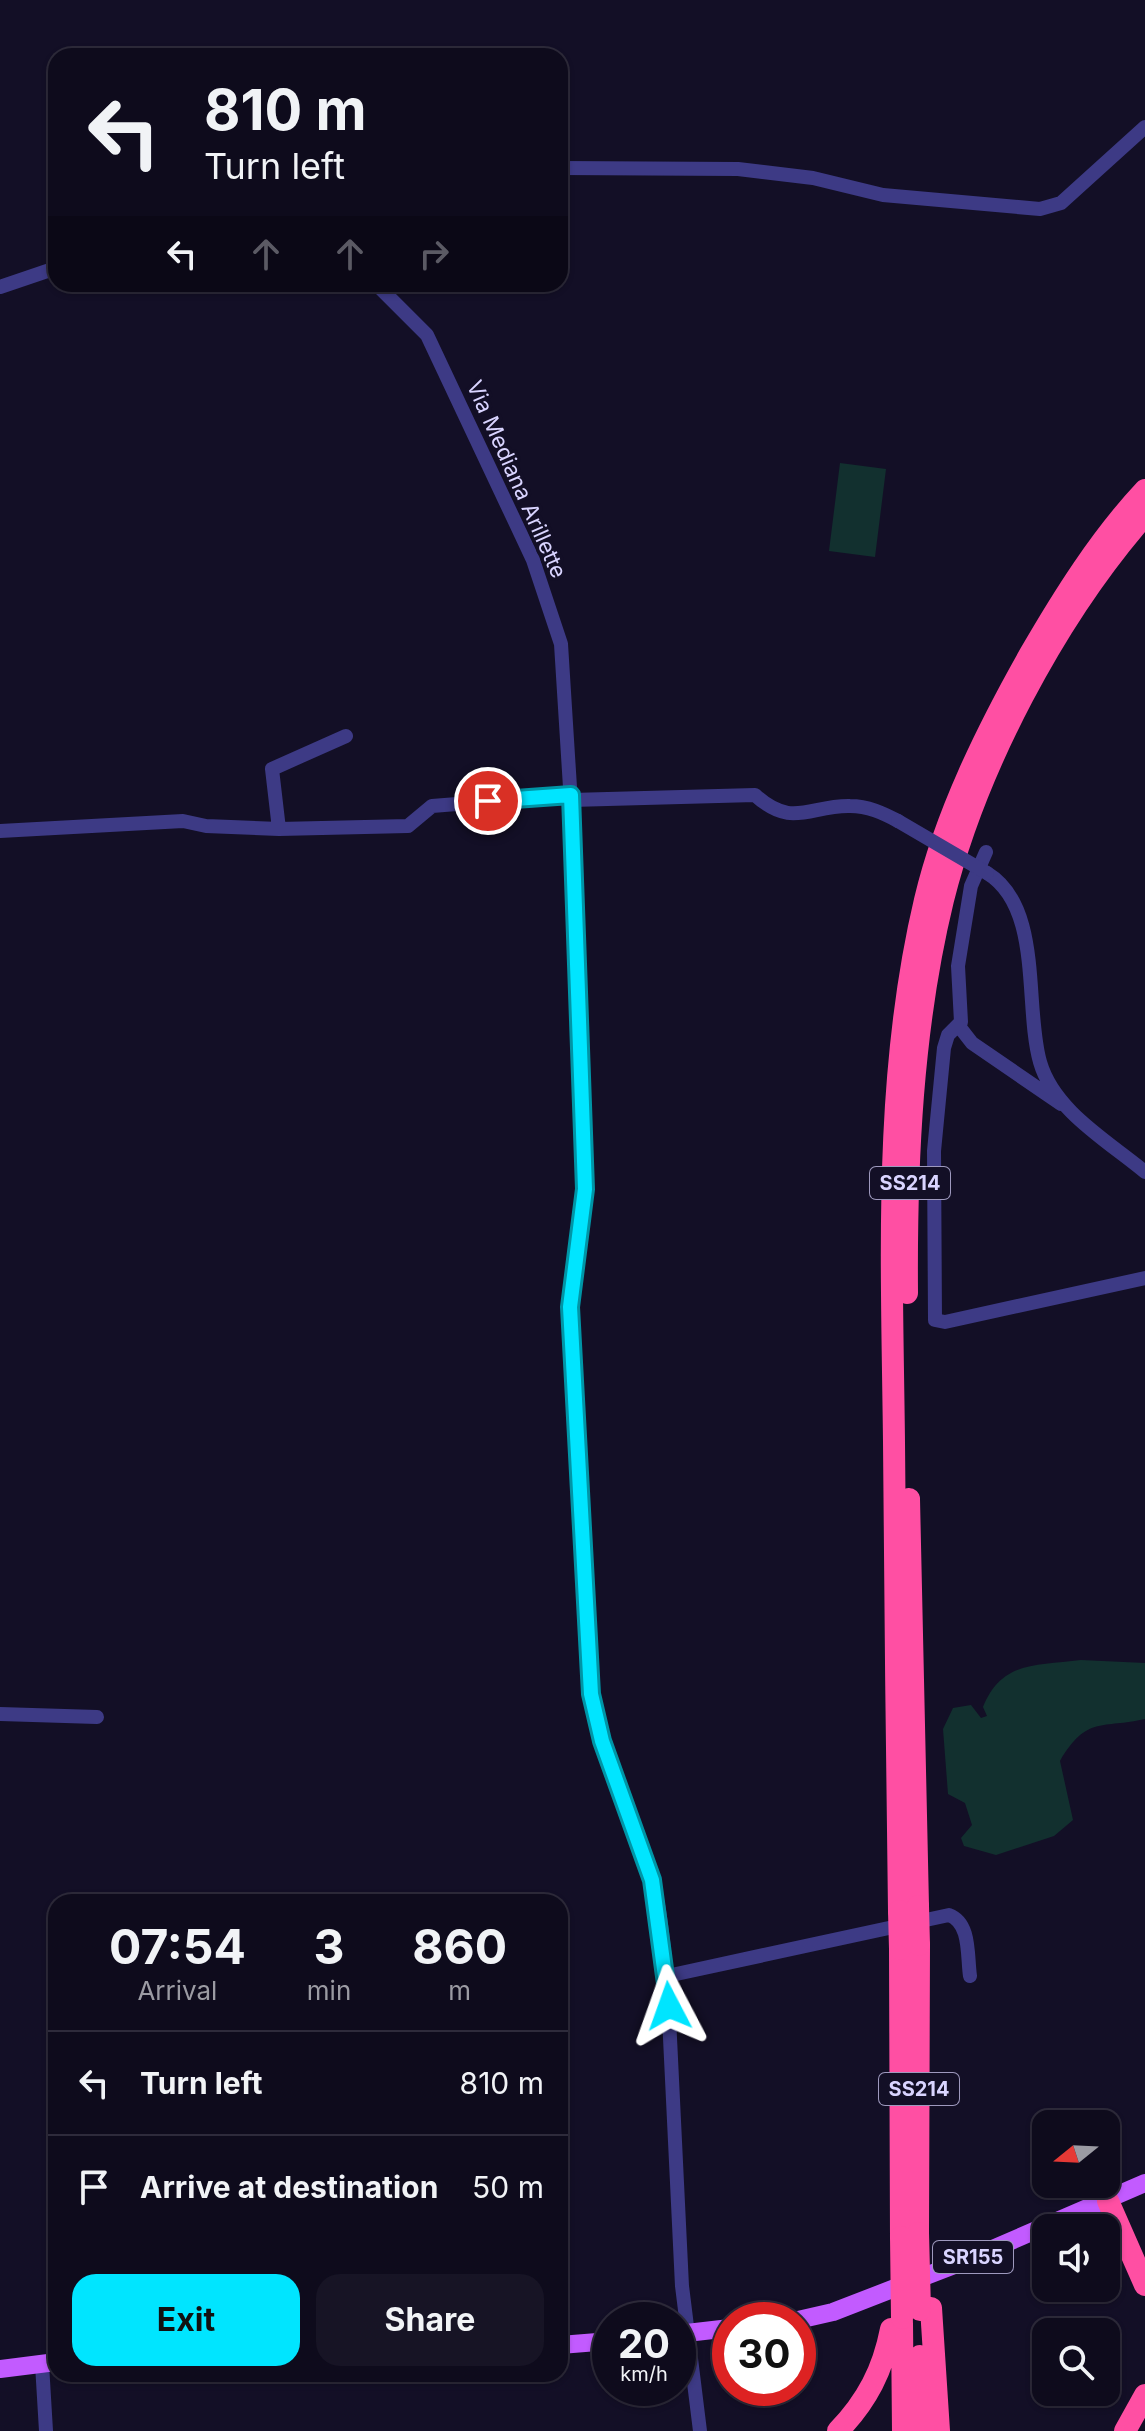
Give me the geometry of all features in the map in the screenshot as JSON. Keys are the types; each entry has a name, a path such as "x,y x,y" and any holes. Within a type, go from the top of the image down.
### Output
{"highway":[{"name":"SS214","path":"909,1908 892,1253 899,1062 911,974 926,898 944,843 1004,701 1050,620 1123,514 1145,490"},
{"name":"SS214","path":"921,2431 910,2265 907,1251 916,1059 928,975 944,898 998,748 1057,638 1145,515"},
{"path":"1108,2201 1145,2285"},
{"path":"910,2265 894,2283 911,2316 939,2431"},
{"name":"SS214","path":"903,2431 911,2316"},
{"path":"838,2431 869,2393 886,2352 911,2316"},
{"path":"1126,2426 1145,2395"}],"main road":[{"name":"SR155","path":"816,2316 833,2312 1108,2201 1145,2183"},
{"path":"568,2344 592,2342"},
{"path":"0,2369 48,2363"}],"street":[{"path":"568,168 738,169 813,178 883,195 1040,209 1061,203 1145,127"},
{"path":"3,282 48,270"},
{"name":"Via Mediana Arillette","path":"384,292 427,335 533,560 561,644 571,797 585,1189 570,1307 591,1694 602,1741 652,1880 667,1976 682,2302"},
{"path":"279,829 272,769 346,736"},
{"path":"0,831 183,821 206,826 279,829 408,826 432,806 571,797 755,795 780,812 798,815 849,806 878,810 1002,882 1021,915 1040,1063 1061,1104"},
{"path":"986,852 971,886 958,966 961,1022 948,1035 944,1048 934,1151 935,1320 945,1322 1145,1278"},
{"path":"958,1025 972,1043 1061,1104 1145,1172"},
{"path":"0,1714 97,1717"},
{"path":"667,1976 949,1915 959,1918 964,1927 970,1976"},
{"path":"46,2431 48,2382"},
{"name":"Via Mediana Arillette","path":"696,2406 700,2431"}],"green space":[{"path":"840,463 886,469 875,557 829,551"},
{"path":"1081,1660 1145,1663 1145,1719 1096,1726 1079,1736 1070,1746 1060,1761 1073,1820 1054,1836 996,1855 964,1846 961,1838 972,1825 965,1803 948,1794 943,1729 953,1708 971,1705 981,1718 987,1716 983,1707 991,1692 1011,1673 1036,1665"}],"route":[{"path":"488,801 571,795 585,1189 570,1307 591,1694 602,1741 652,1880 662,1930 669,2006"}]}
